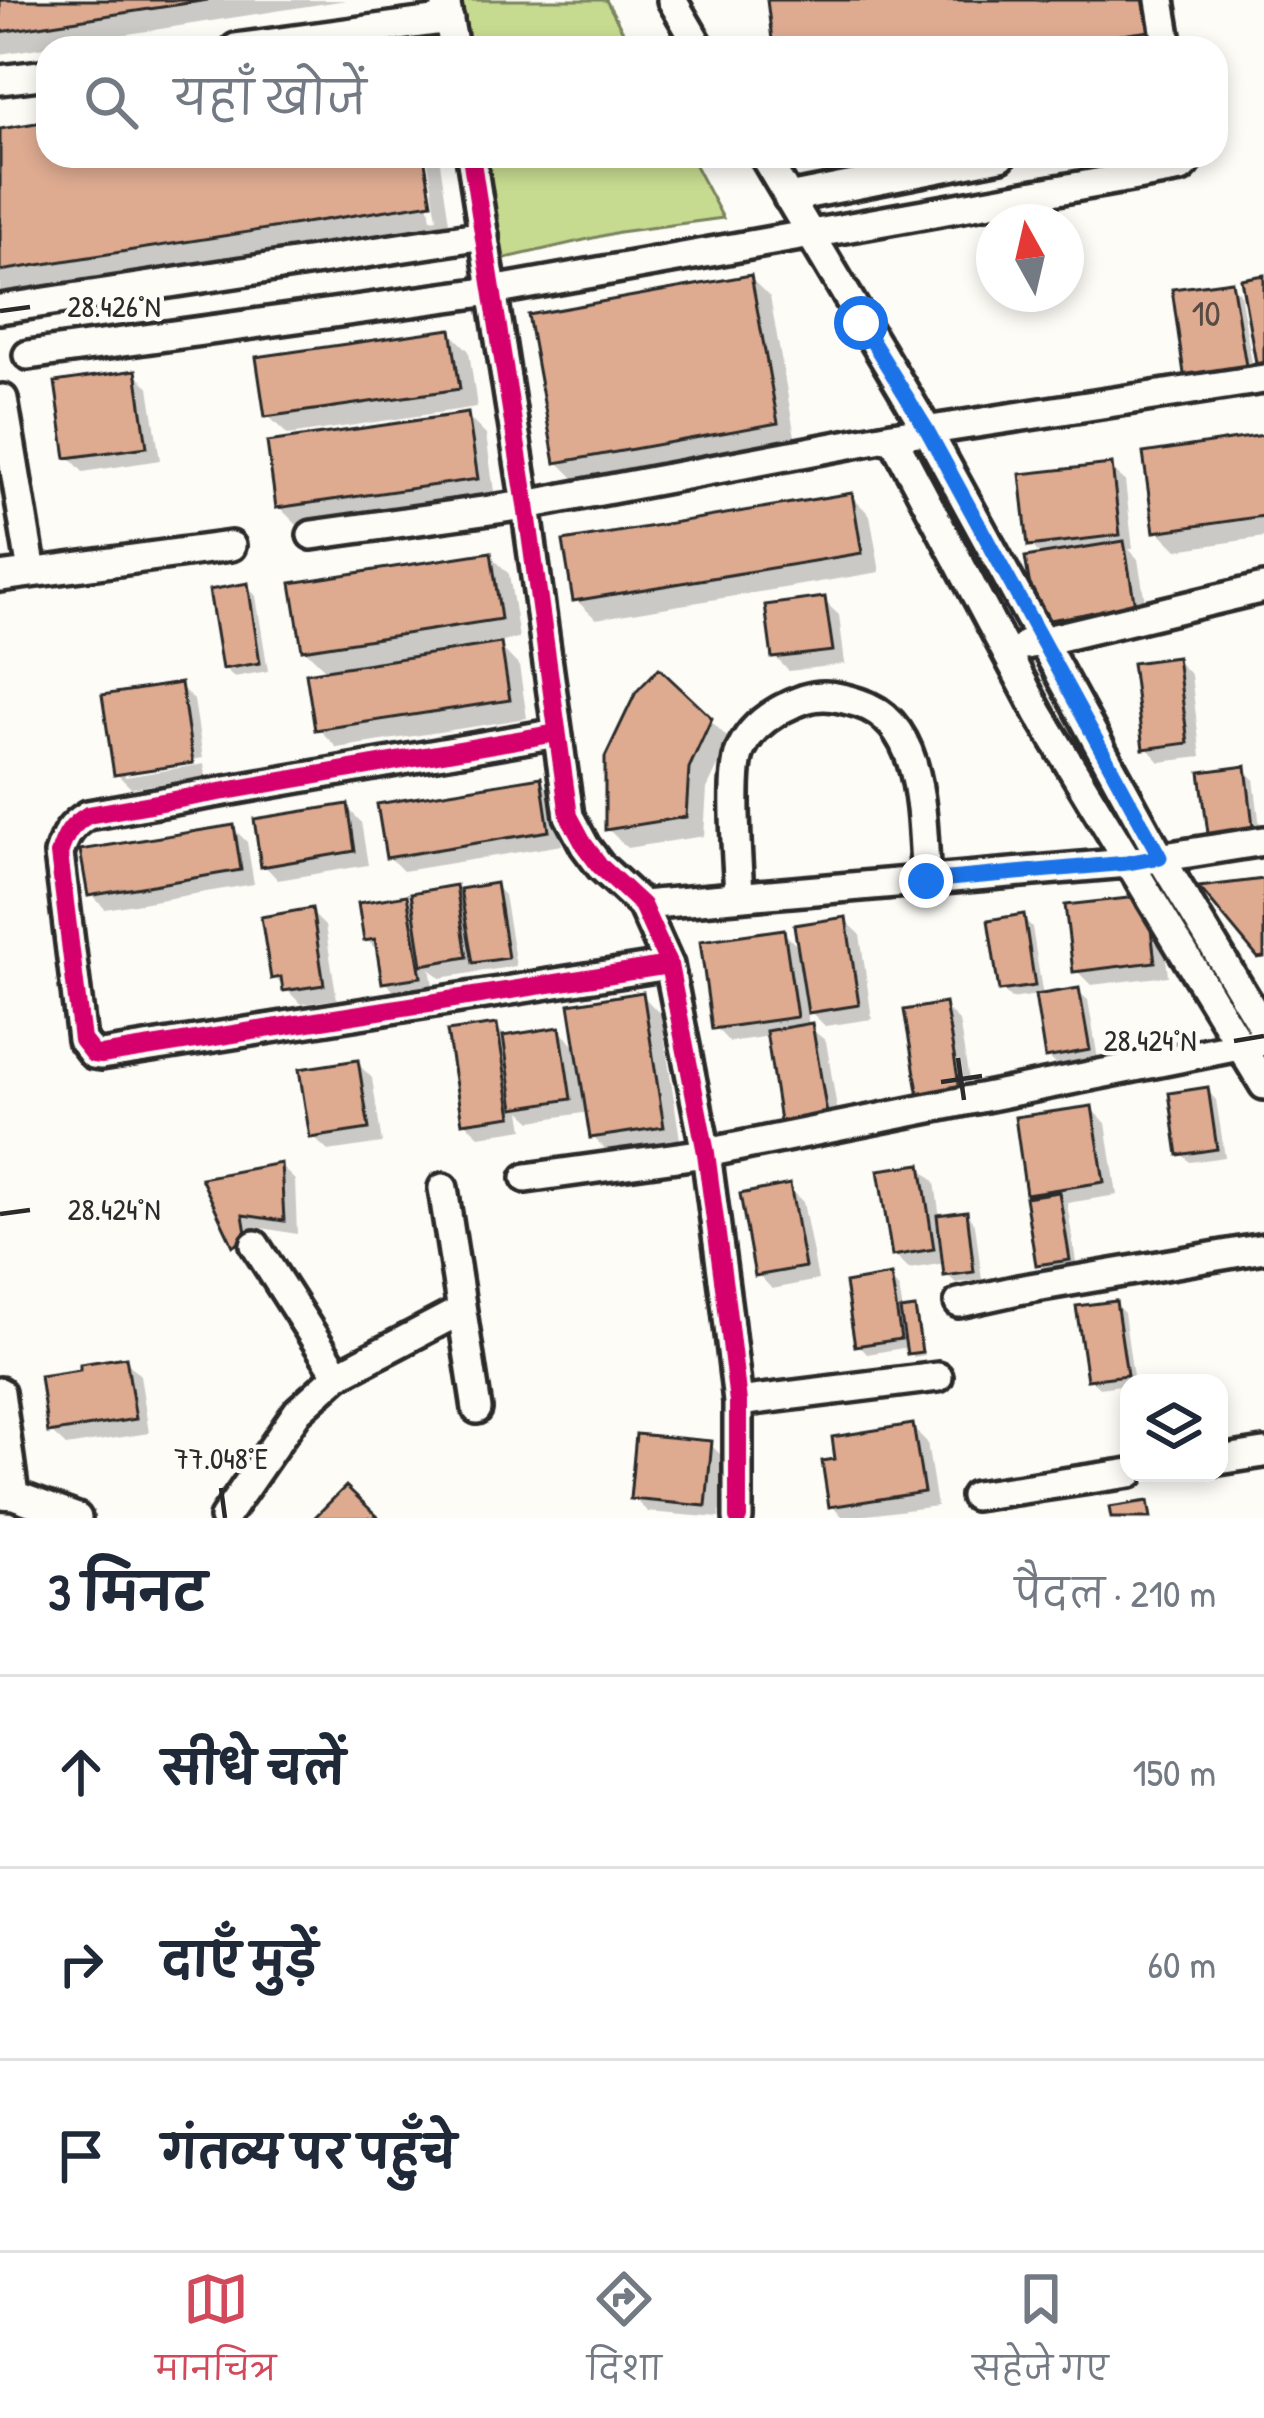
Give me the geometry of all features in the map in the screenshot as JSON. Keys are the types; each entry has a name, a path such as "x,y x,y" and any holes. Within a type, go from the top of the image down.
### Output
{"street":[{"path":"672,0 693,36"},
{"path":"1160,0 1166,36"},
{"path":"303,36 447,10"},
{"path":"0,80 36,76"},
{"path":"473,168 569,816 600,866 642,905 669,965 706,1153 738,1402 738,1518"},
{"path":"771,168 927,430 1160,857 1256,1038 1264,1085"},
{"path":"788,198 940,168"},
{"path":"28,355 492,291 1180,168"},
{"path":"0,309 484,236"},
{"path":"218,277 228,327"},
{"path":"312,535 526,505 927,430 1264,379"},
{"path":"3,399 6,454 32,572"},
{"path":"892,436 1004,650 1127,863 1256,1038"},
{"path":"0,578 231,546"},
{"path":"1004,650 1264,588"},
{"path":"739,896 735,779 739,751 755,728 775,712 809,698 835,695 873,707 898,733 916,768 926,881"},
{"path":"557,733 88,815 75,823 59,854 82,1040 93,1054 101,1055 669,965"},
{"path":"642,905 1127,863 1264,841"},
{"path":"526,1178 706,1153 1256,1038"},
{"path":"443,1188 476,1409"},
{"path":"255,1246 338,1375"},
{"path":"958,1303 1264,1248"},
{"path":"224,1518 298,1411 338,1375 460,1311"},
{"path":"738,1402 938,1376"},
{"path":"0,1391 7,1494 76,1518"},
{"path":"1228,1459 1264,1453"},
{"path":"975,1496 1120,1474"}],"green space":[{"path":"454,0 606,0 626,36 459,36"},
{"path":"484,168 696,168 723,218 619,232 502,259"}],"building":[{"path":"0,0 208,0 0,32"},
{"path":"767,0 1147,0 1151,31 1112,36 772,36"},
{"path":"36,123 36,168 426,168 432,203 0,271 0,129"},
{"path":"751,275 778,423 555,463 528,315"},
{"path":"1264,275 1264,373 1258,374 1241,279"},
{"path":"1232,281 1248,378 1186,388 1172,289"},
{"path":"451,329 460,389 265,417 256,357"},
{"path":"136,370 147,447 66,458 55,382"},
{"path":"468,413 478,479 276,508 267,442"},
{"path":"1264,435 1264,516 1154,532 1143,453"},
{"path":"1112,464 1120,535 1028,546 1020,474"},
{"path":"852,493 862,553 573,601 563,541"},
{"path":"1124,541 1135,606 1036,622 1025,557"},
{"path":"491,552 501,619 302,650 291,583"},
{"path":"248,583 260,663 222,669 209,590"},
{"path":"825,597 833,651 772,658 765,605"},
{"path":"501,643 510,700 315,730 306,673"},
{"path":"1177,657 1188,743 1143,749 1132,663"},
{"path":"659,668 712,718 689,768 686,817 605,830 605,757 636,692"},
{"path":"181,683 193,763 114,775 102,695"},
{"path":"1246,766 1254,835 1209,841 1200,772"},
{"path":"541,777 549,831 386,858 377,804"},
{"path":"348,804 355,851 261,867 254,819"},
{"path":"234,825 241,870 88,896 80,850"},
{"path":"1264,879 1264,957 1258,958 1199,887"},
{"path":"496,883 508,958 473,963 460,889"},
{"path":"456,885 467,957 422,965 411,893"},
{"path":"407,895 421,977 382,983 375,939 364,941 358,903"},
{"path":"1147,896 1155,962 1073,972 1065,905"},
{"path":"312,908 324,985 283,991 281,977 271,979 261,917"},
{"path":"1024,914 1035,986 999,991 988,920"},
{"path":"846,917 859,1005 808,1013 794,925"},
{"path":"784,929 797,1017 712,1029 700,941"},
{"path":"1079,988 1090,1050 1045,1058 1035,995"},
{"path":"643,992 664,1127 590,1138 569,1004"},
{"path":"945,1003 960,1090 919,1097 904,1010"},
{"path":"812,1023 827,1114 780,1121 766,1031"},
{"path":"497,1024 512,1116 462,1123 447,1031"},
{"path":"560,1027 571,1099 514,1108 503,1036"},
{"path":"358,1060 369,1129 310,1138 299,1069"},
{"path":"1208,1087 1217,1149 1178,1155 1169,1093"},
{"path":"1092,1106 1104,1182 1026,1194 1015,1117"},
{"path":"281,1163 284,1221 243,1215 247,1239 233,1246 201,1178"},
{"path":"921,1164 934,1249 892,1256 878,1170"},
{"path":"790,1184 805,1267 755,1276 740,1194"},
{"path":"1059,1192 1070,1260 1036,1265 1025,1197"},
{"path":"967,1211 974,1272 944,1276 937,1215"},
{"path":"891,1275 901,1339 855,1346 845,1283"},
{"path":"1116,1301 1127,1374 1087,1380 1076,1306"},
{"path":"915,1308 922,1352 907,1354 900,1310"},
{"path":"126,1357 136,1419 48,1433 40,1376"},
{"path":"913,1424 924,1492 829,1507 822,1461 835,1459 832,1437"},
{"path":"636,1434 712,1441 706,1506 630,1499"},
{"path":"346,1486 379,1518 314,1518"},
{"path":"1148,1501 1151,1518 1111,1518 1109,1507"}],"cycle path":[{"path":"473,168 569,816 600,866 642,905 669,965 706,1153 738,1402 738,1518"},
{"path":"557,733 88,815 69,831 59,854 82,1040 93,1054 101,1055 669,965"}],"route":[{"path":"861,323 927,430 1160,857 926,881"}]}
